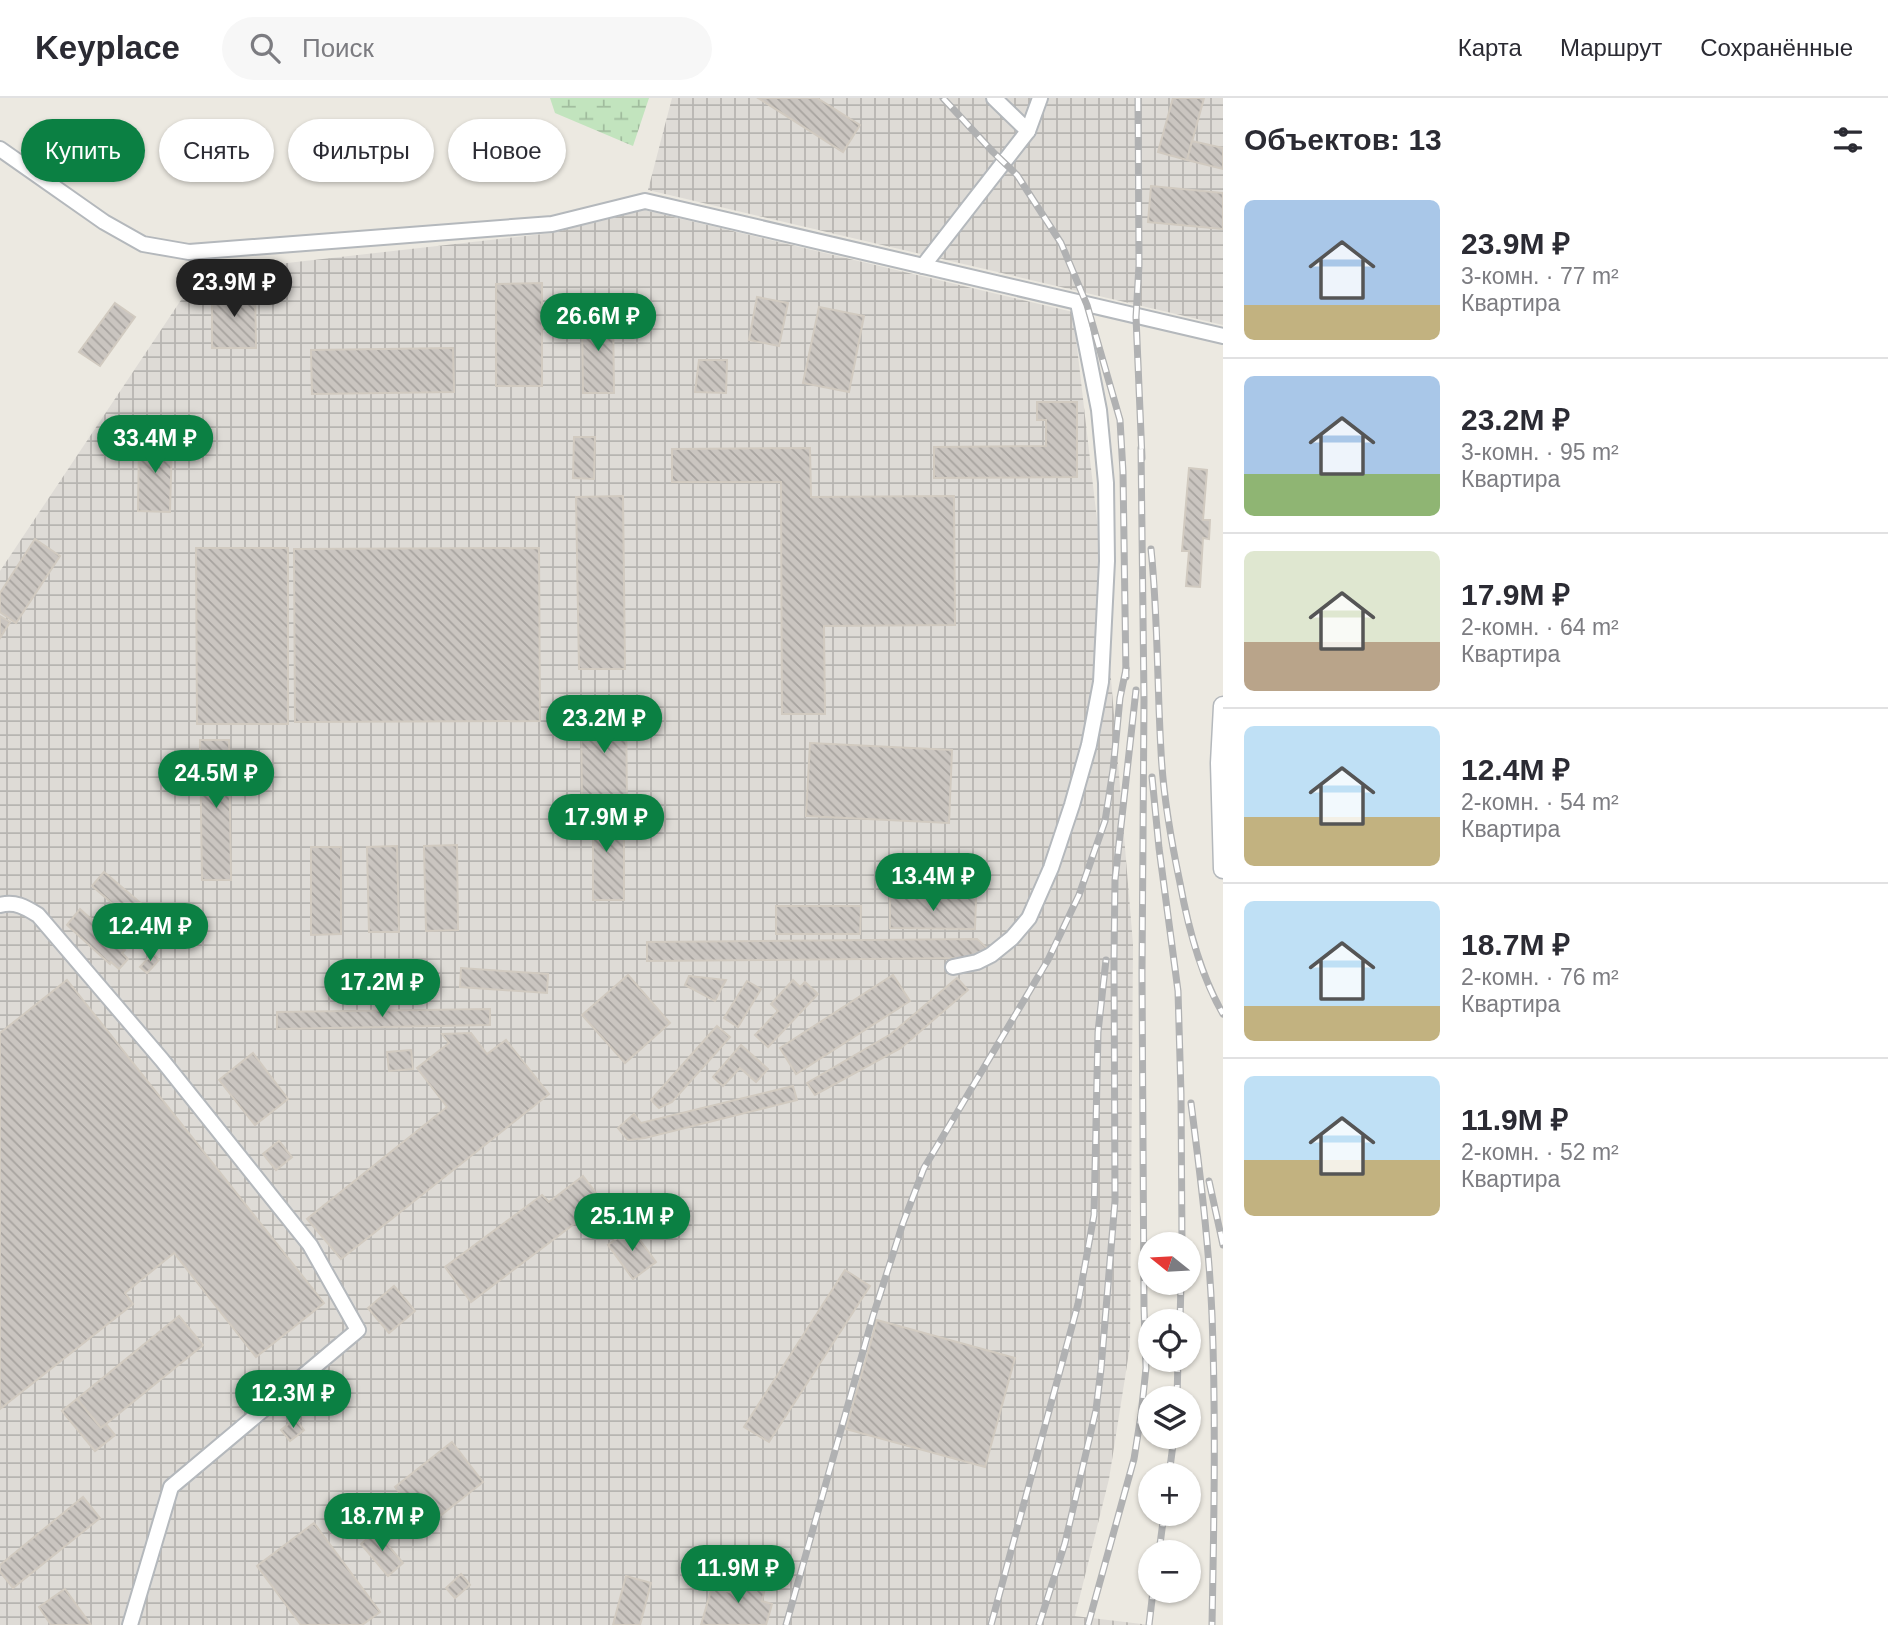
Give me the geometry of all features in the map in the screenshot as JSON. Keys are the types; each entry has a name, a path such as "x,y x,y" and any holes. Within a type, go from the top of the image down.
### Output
{"street":[{"path":"994,98 1028,131"},
{"path":"923,266 1028,131 1040,98"},
{"path":"0,149 104,222 143,244 190,252 552,224 645,201 1223,336"},
{"path":"953,967 977,962 991,955 1012,938 1029,918 1051,868 1072,805 1089,745 1101,682 1107,561 1106,483 1099,410 1078,303"},
{"path":"1223,706 1220,763 1223,869"},
{"path":"0,905 22,905 38,915 162,1060 310,1245 358,1330 172,1487 130,1625"}],"shaded area":[{"path":"672,98 1223,98 1223,325 648,190"},
{"path":"644,210 1073,312 1100,546 1133,944 1130,1346 1109,1479 1075,1616 1150,1625 0,1625 0,571 199,273 552,233"}],"green space":[{"path":"550,98 649,98 633,146 555,113"}],"building":[{"path":"758,98 817,98 860,125 843,152"},
{"path":"1173,98 1204,98 1187,160 1158,152"},
{"path":"1192,141 1223,148 1223,169 1187,160"},
{"path":"1151,186 1223,193 1223,229 1148,222"},
{"path":"542,283 542,386 496,386 496,284"},
{"path":"212,289 255,289 256,348 212,348"},
{"path":"757,297 788,303 779,346 749,340"},
{"path":"115,303 135,317 100,366 79,352"},
{"path":"819,307 864,316 849,392 803,383"},
{"path":"613,312 614,393 583,393 582,313"},
{"path":"453,348 454,392 312,394 311,350"},
{"path":"699,360 727,360 726,393 695,392"},
{"path":"1037,402 1077,402 1077,477 934,478 934,447 1046,446 1046,420 1037,420"},
{"path":"574,437 595,437 594,479 573,478"},
{"path":"139,439 172,440 170,512 138,511"},
{"path":"810,448 811,497 954,496 955,625 824,626 825,714 782,714 781,482 672,482 672,449"},
{"path":"1189,468 1207,470 1203,520 1210,520 1209,539 1203,538 1200,587 1186,586 1189,551 1182,551"},
{"path":"623,496 625,669 579,669 576,497"},
{"path":"35,539 60,556 16,623 0,612 0,593"},
{"path":"196,548 288,548 288,724 197,724"},
{"path":"539,548 540,721 295,722 294,549"},
{"path":"0,616 10,622 0,638"},
{"path":"581,699 626,699 627,811 582,812"},
{"path":"200,740 229,740 231,880 202,880"},
{"path":"810,743 952,750 949,823 806,816"},
{"path":"580,815 624,815 624,900 593,900 593,839 580,838"},
{"path":"457,845 458,930 426,931 424,846"},
{"path":"397,846 399,932 369,932 367,847"},
{"path":"311,847 341,847 341,934 311,935"},
{"path":"104,872 169,927 156,941 92,886"},
{"path":"890,897 976,898 975,929 890,928"},
{"path":"776,906 861,906 860,934 776,934"},
{"path":"80,909 125,950 122,953 128,959 119,969 67,925"},
{"path":"977,939 988,949 962,958 647,961 647,942"},
{"path":"153,953 159,960 147,973 140,967"},
{"path":"461,968 548,974 547,993 460,987"},
{"path":"628,975 670,1023 625,1063 582,1015"},
{"path":"893,975 910,1001 796,1074 780,1048"},
{"path":"689,976 726,980 715,1001 685,985"},
{"path":"957,978 968,990 901,1048 815,1095 807,1083 891,1034"},
{"path":"67,980 324,1303 256,1357 174,1253 125,1293 133,1304 0,1409 0,1033"},
{"path":"793,980 800,987 805,982 818,994 768,1047 755,1035 778,1011 771,1004"},
{"path":"747,981 761,989 738,1027 724,1018"},
{"path":"490,1009 490,1025 277,1029 277,1012"},
{"path":"717,1026 730,1037 672,1102 659,1108 651,1100"},
{"path":"471,1033 487,1054 506,1040 549,1094 341,1259 307,1219 447,1107 417,1068 449,1043 442,1034"},
{"path":"741,1045 768,1069 756,1082 740,1068 723,1086 713,1077"},
{"path":"411,1050 413,1069 389,1071 387,1052"},
{"path":"253,1053 288,1099 255,1125 219,1080"},
{"path":"793,1086 797,1100 645,1138 628,1140 618,1128 634,1114 641,1123"},
{"path":"279,1141 292,1157 276,1170 263,1154"},
{"path":"583,1176 603,1202 471,1302 445,1267 542,1195 549,1202"},
{"path":"631,1228 656,1262 633,1279 608,1245"},
{"path":"845,1270 870,1286 769,1442 744,1427"},
{"path":"394,1286 415,1311 389,1333 368,1308"},
{"path":"179,1316 203,1345 101,1428 77,1399"},
{"path":"877,1320 1015,1358 985,1467 846,1429"},
{"path":"77,1399 101,1428 106,1424 115,1435 95,1451 62,1411"},
{"path":"295,1419 304,1430 290,1441 281,1430"},
{"path":"452,1442 483,1482 426,1527 395,1487"},
{"path":"83,1497 100,1518 13,1588 0,1572 0,1565"},
{"path":"398,1498 415,1517 393,1537 376,1518"},
{"path":"314,1523 380,1612 362,1625 301,1625 257,1566"},
{"path":"376,1531 403,1563 388,1576 361,1544"},
{"path":"461,1574 470,1585 455,1598 446,1588"},
{"path":"626,1576 651,1583 640,1625 613,1625"},
{"path":"738,1576 766,1584 762,1601 772,1604 766,1625 701,1625 712,1587 733,1593"},
{"path":"65,1589 91,1625 51,1625 39,1607"}],"railway":[{"path":"943,98 1017,175 1061,243 1087,305 1120,420 1126,677"},
{"path":"1138,98 1139,265 1136,317 1142,458"},
{"path":"1088,1625 1134,1459 1146,1368 1141,448"},
{"path":"1151,549 1162,768 1168,817 1191,933 1201,967 1223,1014"},
{"path":"786,1625 873,1316 924,1168 1048,960 1079,895 1105,821 1126,669"},
{"path":"1039,1625 1065,1543 1096,1410 1101,1369 1115,1201 1115,880 1136,690"},
{"path":"1152,777 1178,991 1182,1232"},
{"path":"991,1625 1078,1304 1094,1215 1098,1032 1106,960"},
{"path":"1191,1103 1201,1182 1212,1315 1212,1625"},
{"path":"1209,1181 1223,1245"},
{"path":"1180,1309 1181,1295"},
{"path":"1177,1386 1178,1372"},
{"path":"1171,1463 1172,1449"},
{"path":"1161,1540 1162,1526"},
{"path":"1149,1625 1152,1603"}]}
